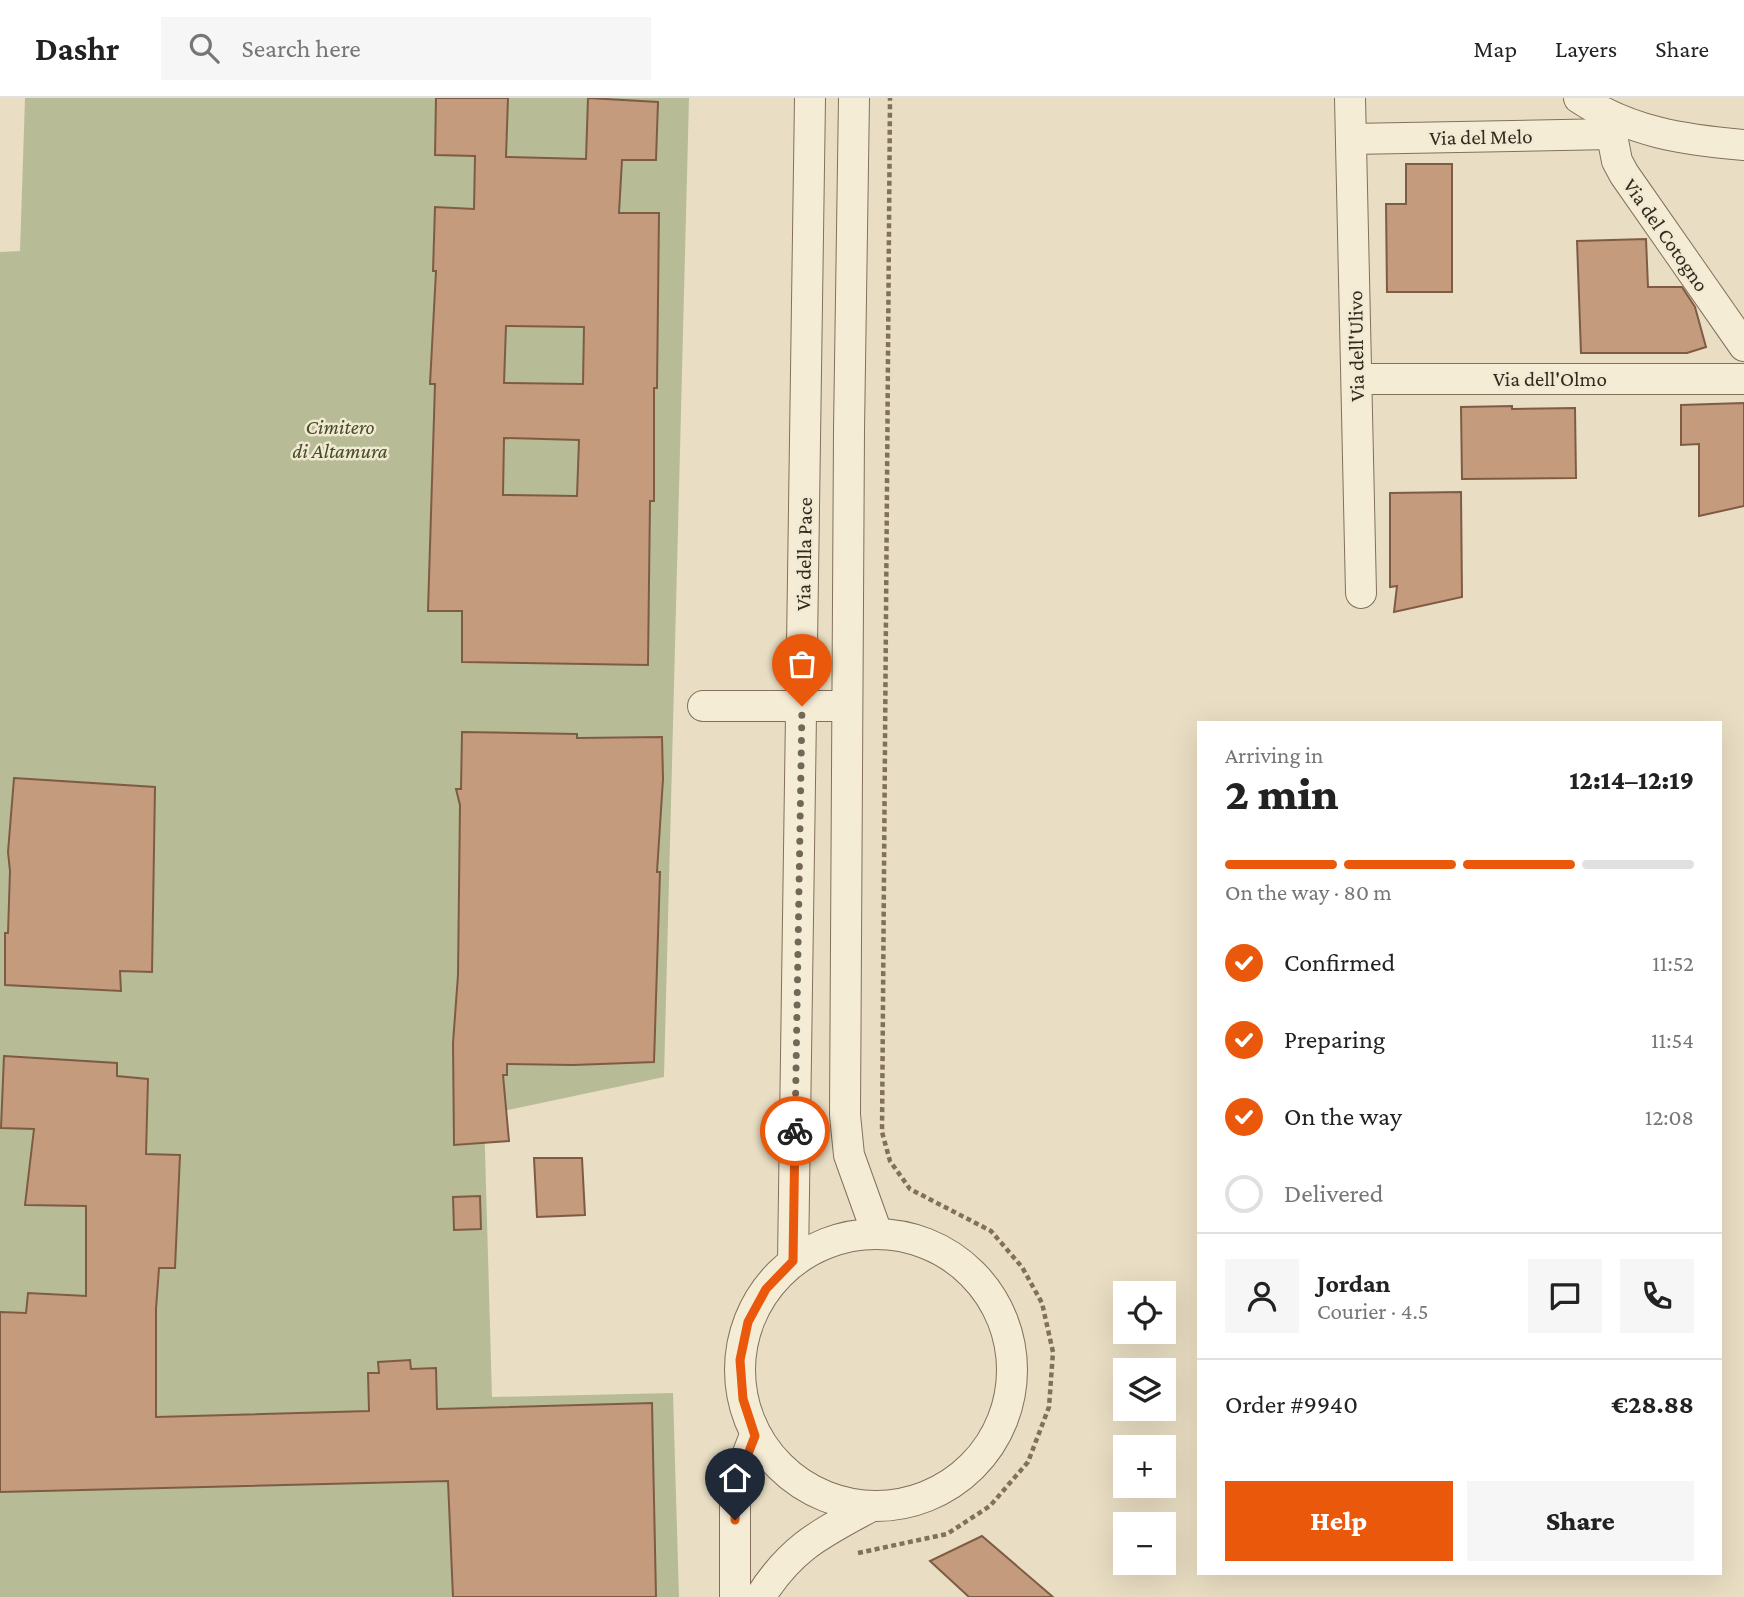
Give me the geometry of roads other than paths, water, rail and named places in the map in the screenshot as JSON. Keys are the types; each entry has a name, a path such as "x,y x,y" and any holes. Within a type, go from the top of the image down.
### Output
{"street":[{"name":"Via della Pace","path":"793,1261 810,98"},
{"name":"Via della Pace","path":"854,98 845,1115 849,1155 877,1233"},
{"name":"Via dell'Ulivo","path":"1350,98 1361,593"},
{"path":"1579,98 1610,125 1694,141 1744,145"},
{"name":"Via del Melo","path":"1351,139 1610,125"},
{"name":"Via del Cotogno","path":"1610,125 1617,161 1623,174 1744,346"},
{"name":"Via dell'Olmo","path":"1357,379 1744,379"},
{"path":"703,706 847,706"},
{"path":"877,1233 916,1238 951,1255 981,1282 1001,1315 1012,1353 1011,1393 999,1430 977,1463 946,1488 910,1503 870,1507 824,1497 785,1472 755,1436 743,1399 740,1360 748,1322 766,1289 793,1261 832,1240 877,1233"},
{"path":"735,1597 735,1497 755,1436"},
{"path":"760,1597 791,1555 812,1539 870,1507"}],"park label":[{"name":"Cimitero di Altamura","path":"340,439"}]}
